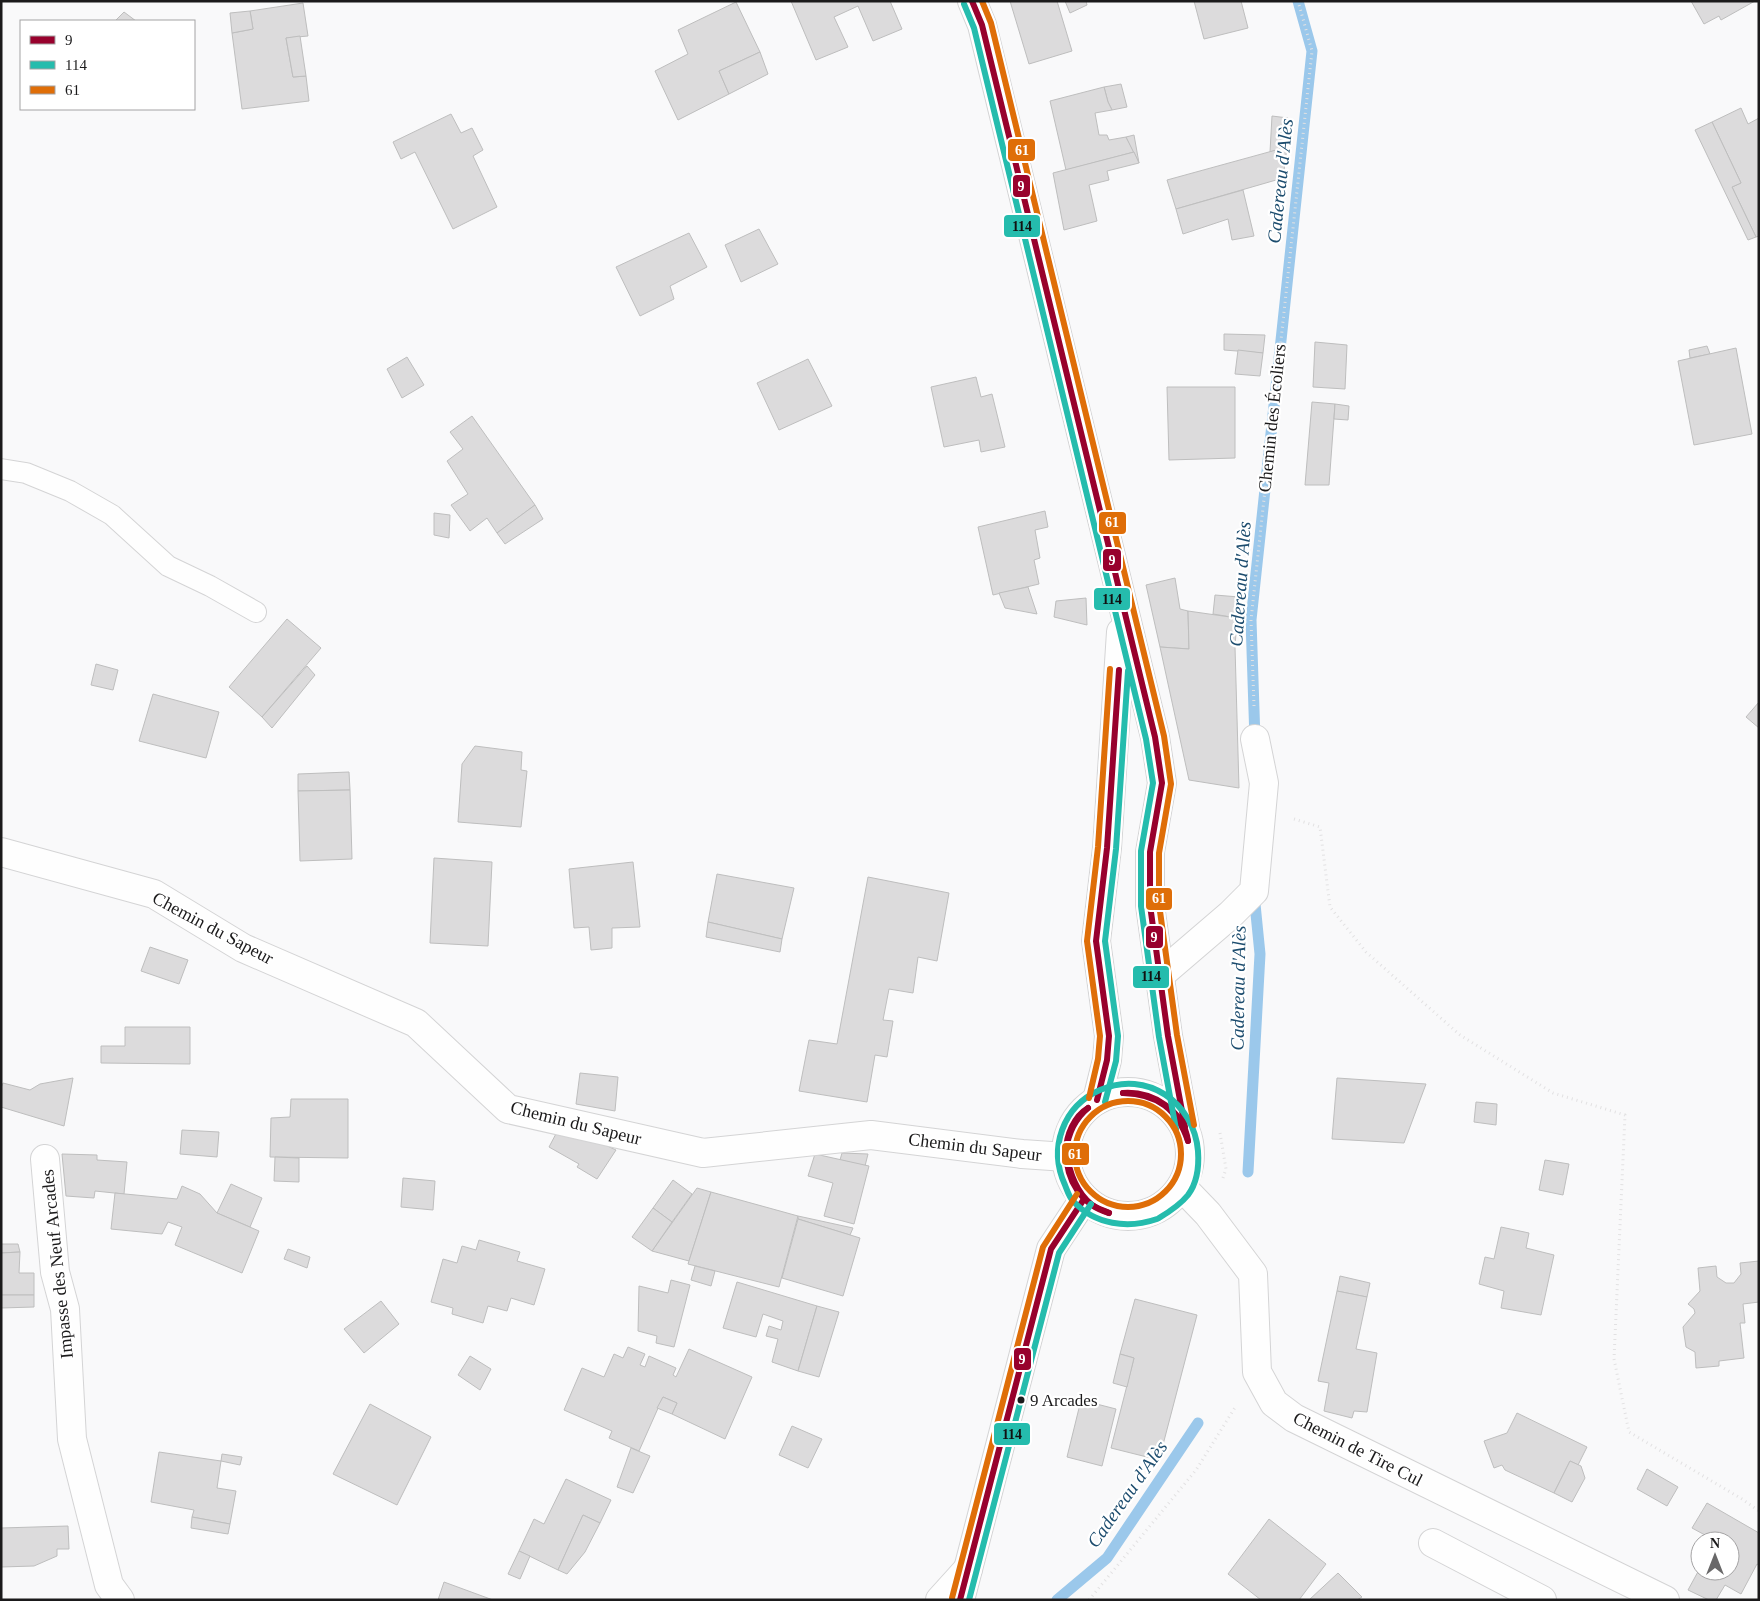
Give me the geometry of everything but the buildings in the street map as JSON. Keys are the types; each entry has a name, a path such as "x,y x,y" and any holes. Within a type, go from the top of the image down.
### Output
{"street":[{"path":"972,1 982,25 1155,737 1162,783 1150,852 1150,905 1168,1036 1190,1147 1189,1168 1182,1187 1170,1201 1154,1211 1136,1216 1117,1216 1099,1210 1084,1199 1071,1179 1066,1157 1067,1140 1073,1124 1083,1111 1097,1100 1116,1093 1137,1092 1156,1098 1173,1111 1185,1127"},
{"path":"1097,1100 1107,1060 1109,1036 1096,941 1107,848 1123,606"},
{"path":"1160,975 1230,915 1254,890 1264,783 1255,739"},
{"name":"Chemin du Sapeur","path":"1,852 154,894 243,948 416,1023 508,1110 703,1153 871,1135 1022,1154 1066,1157"},
{"name":"Impasse des Neuf Arcades","path":"45,1159 55,1272 65,1309 72,1439 108,1585 120,1600"},
{"name":"Chemin de Tire Cul","path":"1182,1187 1208,1214 1253,1274 1257,1372 1274,1403 1294,1418 1665,1600"},
{"path":"960,1600 1051,1249 1084,1199"},
{"path":"1433,1543 1542,1600"},
{"path":"940,1600 968,1569"}],"lane":[{"path":"1,469 26,474 70,491 112,515 168,566 210,586 256,612"}],"path":[{"name":"Chemin des Écoliers","path":"1255,739 1251,620 1312,50 1298,1"},
{"path":"1262,808 1320,827 1330,908 1366,952 1460,1035 1553,1093 1625,1115 1614,1359 1629,1432 1759,1511"},
{"path":"1089,1600 1196,1470 1257,1372"}],"waterway":[{"name":"Cadereau d'Alès","path":"1255,740 1251,620 1312,51 1298,1"},
{"name":"Cadereau d'Alès","path":"1248,1172 1260,954 1254,894"},
{"name":"Cadereau d'Alès","path":"1057,1600 1107,1558 1198,1423"}],"transit line":[{"name":"9","path":"972,1 982,25 1155,737 1162,783 1150,852 1150,905 1168,1036 1185,1127"},
{"name":"61","path":"982,1 991,23 1164,736 1171,784 1159,853 1159,904 1177,1035 1194,1125"},
{"name":"114","path":"964,4 974,28 1146,739 1153,783 1141,851 1141,906 1159,1037 1176,1129"},
{"name":"61","path":"1089,1098 1098,1059 1100,1036 1087,941 1098,847 1110,669"},
{"name":"9","path":"1097,1100 1107,1060 1109,1036 1096,941 1107,848 1119,670"},
{"name":"114","path":"1105,1102 1116,1061 1118,1036 1105,941 1116,849 1128,671"},
{"name":"114","path":"1157,1219 1135,1224 1112,1223 1091,1215 1082,1209 1068,1193 1060,1171 1058,1157 1062,1130 1068,1117 1077,1106 1087,1097 1100,1090 1118,1085 1135,1084 1151,1087 1178,1105 1188,1118 1195,1134 1198,1151 1198,1168 1195,1179 1185,1199 1159,1218"},
{"name":"9","path":"1123,1093 1146,1096 1164,1105 1178,1120 1188,1141"},
{"name":"9","path":"1123,1093 1145,1095 1165,1105 1180,1120 1188,1141"},
{"name":"61","path":"1128,1101 1148,1105 1165,1117 1177,1134 1181,1154 1177,1174 1165,1191 1148,1203 1128,1207 1108,1203 1091,1191 1079,1174 1075,1154 1079,1134 1091,1117 1108,1105 1128,1101"},
{"name":"9","path":"1066,1151 1067,1139 1075,1121 1088,1108"},
{"name":"9","path":"1066,1151 1073,1127 1088,1108"},
{"name":"9","path":"1066,1151 1071,1173 1085,1199 1109,1213"},
{"name":"9","path":"1066,1151 1069,1172 1077,1190 1090,1204 1109,1213"},
{"name":"61","path":"952,1598 1043,1247 1077,1194"},
{"name":"9","path":"960,1600 1051,1249 1084,1199"},
{"name":"114","path":"969,1600 1059,1253 1091,1204"}],"place":[{"name":"9 Arcades","path":"1021,1400"}]}
